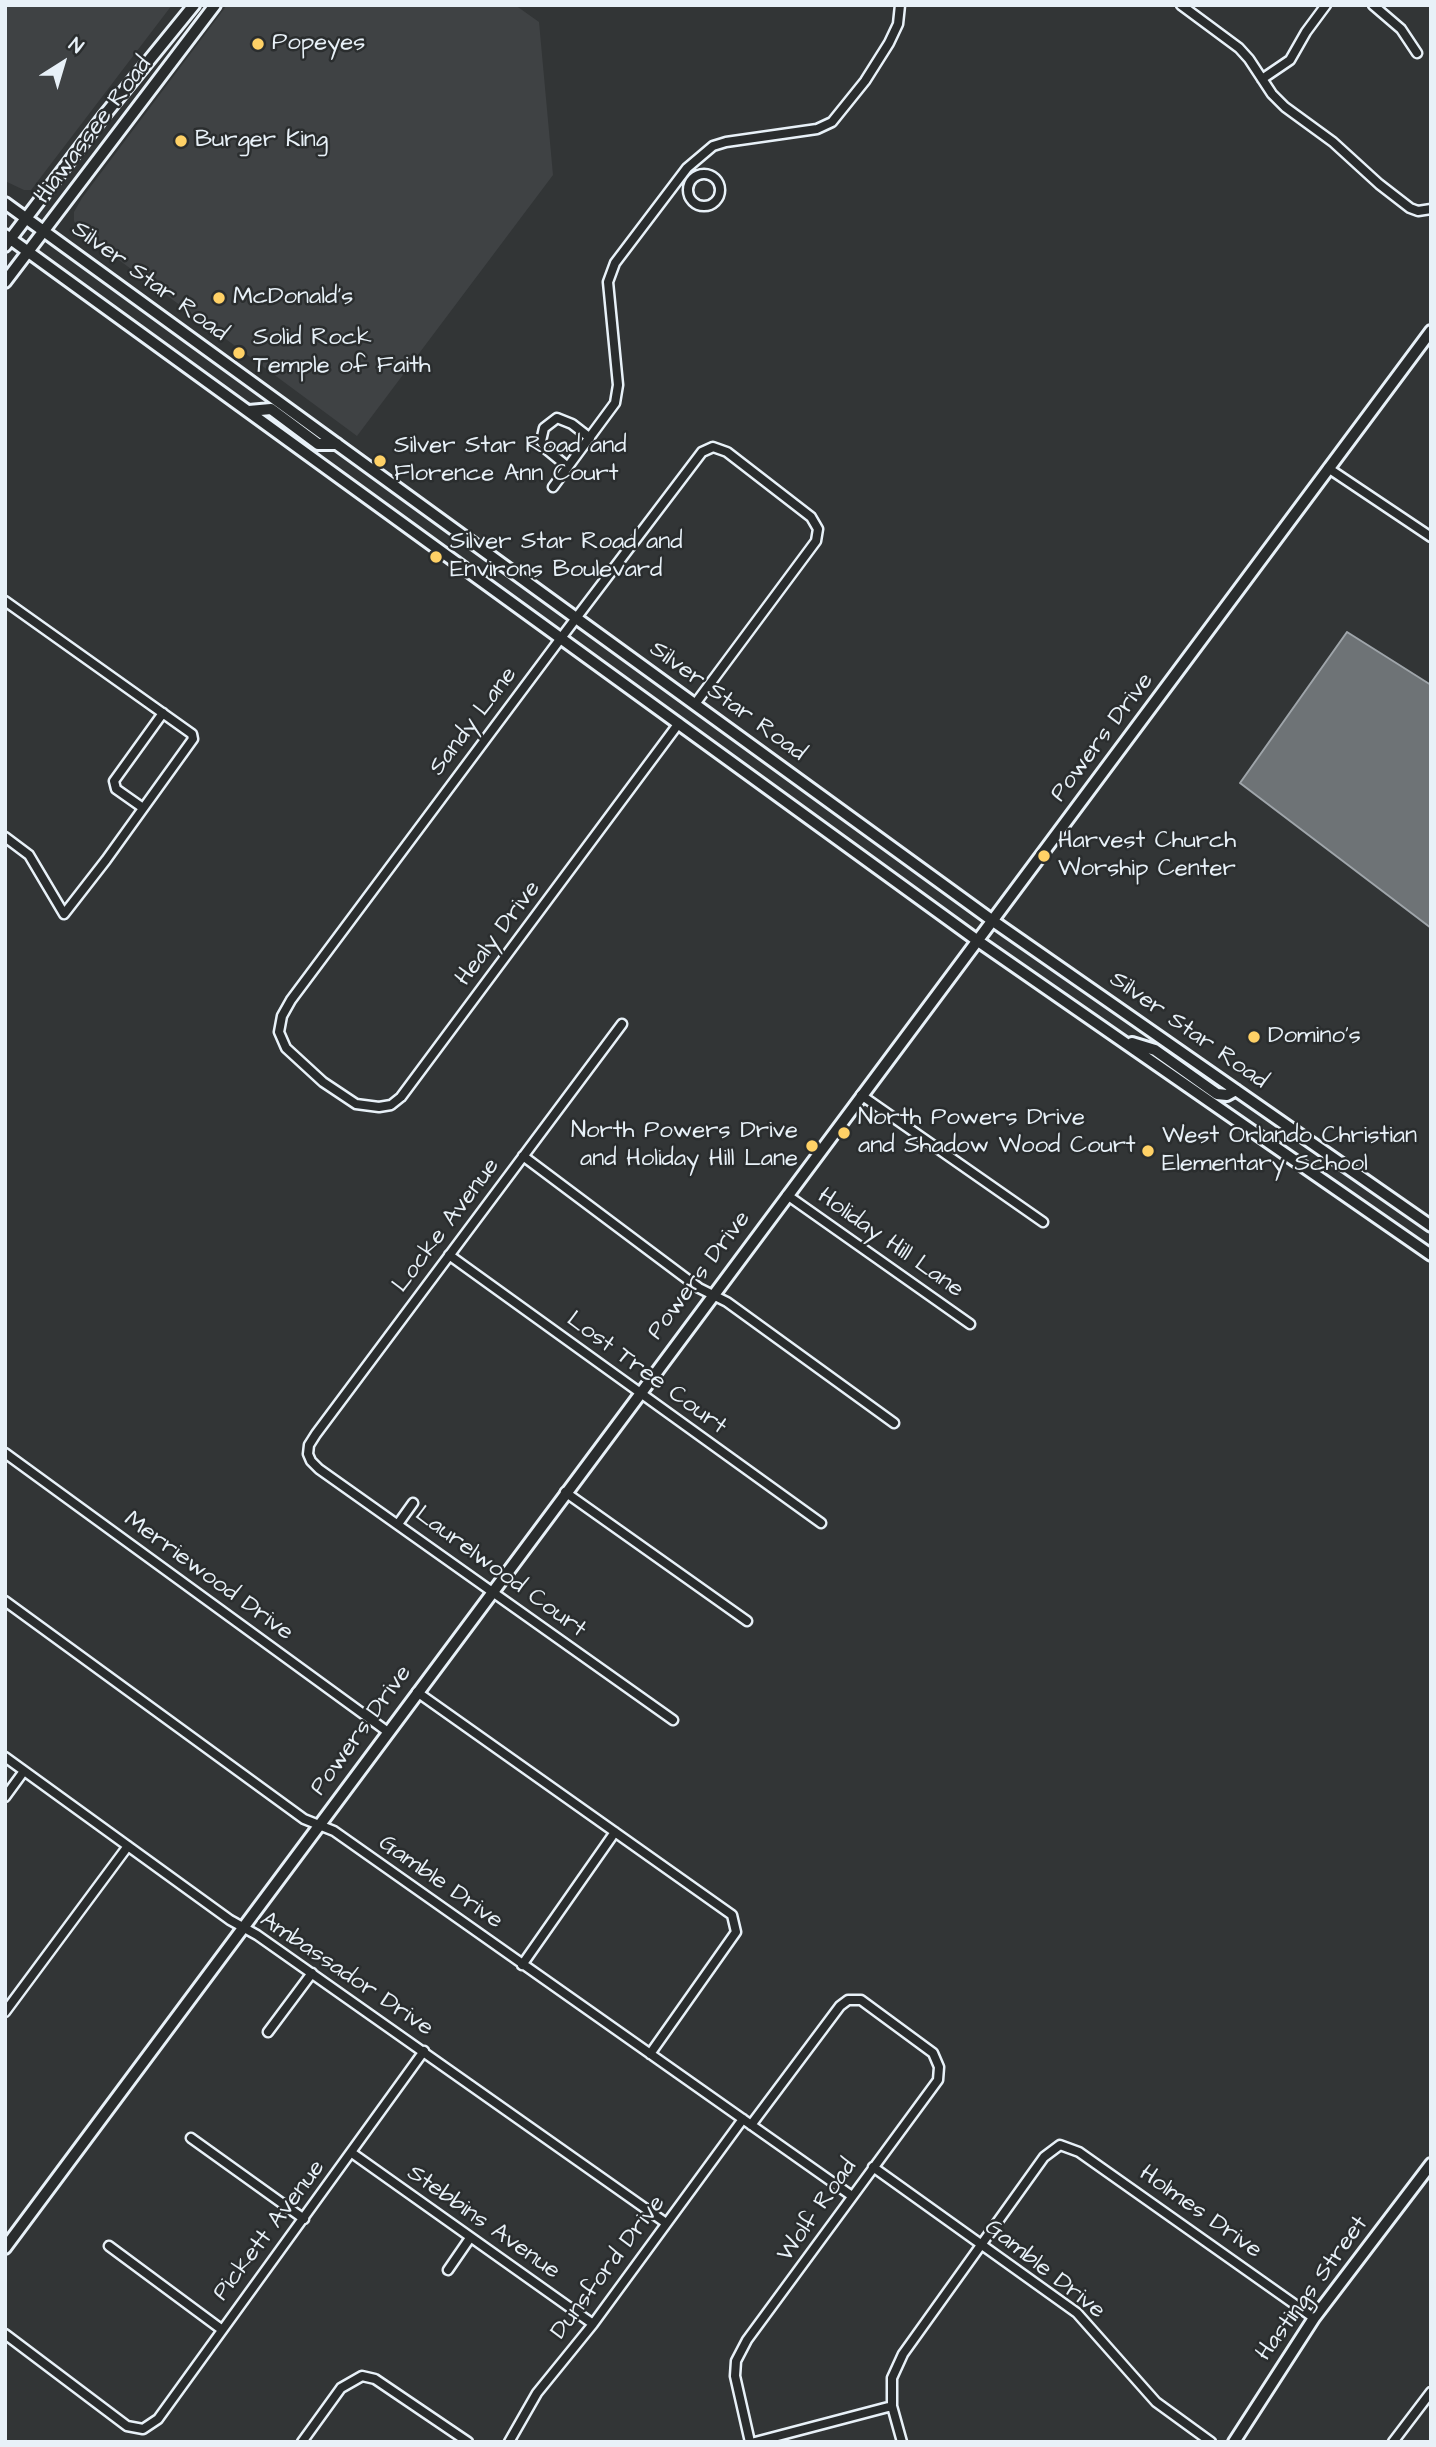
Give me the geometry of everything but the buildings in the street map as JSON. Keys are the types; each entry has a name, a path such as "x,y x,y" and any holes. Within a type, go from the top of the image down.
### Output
{"main road":[{"name":"Hiawassee Road","path":"7,240 27,219 103,117 194,5"},
{"name":"Hiawassee Road","path":"5,282 215,5"},
{"name":"Silver Star Road","path":"5,202 993,921 1431,1226"},
{"name":"Silver Star Road","path":"7,240 29,252 978,941 1431,1255"},
{"name":"Powers Drive","path":"5,2248 1431,331"},
{"path":"249,411 271,410 318,444 337,444"},
{"path":"1119,1039 1154,1050 1217,1094 1227,1095 1236,1090"},
{"name":"Hastings Street","path":"1234,2442 1314,2318 1431,2164"}],"street":[{"path":"553,487 615,402 618,385 608,282 615,262 681,175 713,146 817,129 832,121 865,81 889,43 898,24 900,5"},
{"path":"1181,5 1239,48 1285,107 1333,142 1379,184 1418,211 1431,209"},
{"path":"1262,79 1290,60 1326,5"},
{"path":"1373,5 1401,29 1417,53"},
{"path":"681,175 690,182"},
{"path":"699,175 710,175 718,183 718,198 710,205 695,204 688,196 690,182 699,175"},
{"path":"568,467 546,449 541,441 544,428 557,418 572,424 590,438"},
{"name":"Sandy Lane","path":"323,1082 286,1048 279,1032 282,1016 291,1000 702,452 713,447 727,452 811,517 818,529 816,541 695,704"},
{"path":"1328,468 1431,537"},
{"path":"5,601 192,734 193,739 64,914 29,855 5,837"},
{"path":"143,808 116,789 114,781 163,713"},
{"name":"Healy Drive","path":"323,1082 356,1104 379,1107 391,1105 401,1097 680,723"},
{"name":"Locke Avenue","path":"308,1454 309,1445 316,1434 622,1024"},
{"path":"861,1095 1043,1222"},
{"path":"523,1156 699,1288 727,1302 894,1423"},
{"name":"Holiday Hill Lane","path":"787,1195 970,1324"},
{"name":"Lost Tree Court","path":"449,1255 821,1523"},
{"name":"Merriewood Drive","path":"5,1453 388,1732"},
{"name":"Laurelwood Court","path":"308,1454 310,1461 319,1469 673,1720"},
{"path":"565,1492 747,1621"},
{"path":"398,1524 412,1503"},
{"name":"Gamble Drive","path":"5,1601 304,1819 334,1831 852,2196"},
{"path":"417,1692 732,1915 736,1932 650,2054"},
{"name":"Ambassador Drive","path":"5,1757 230,1920 312,1973 666,2223"},
{"path":"5,1797 24,1770"},
{"path":"522,1965 615,1832"},
{"path":"5,2012 128,1846"},
{"path":"268,2032 312,1973"},
{"name":"Dunsford Drive","path":"509,2442 537,2393 593,2323 666,2223 840,2006 848,2000 860,2000 895,2025"},
{"name":"Wolf Road","path":"752,2442 735,2376 736,2361 747,2340 938,2080 939,2067 933,2053 895,2025"},
{"name":"Pickett Avenue","path":"5,2334 127,2426 143,2429 158,2419 424,2052"},
{"path":"191,2138 304,2219"},
{"name":"Holmes Drive","path":"982,2245 1044,2157 1060,2145 1079,2152 1314,2318"},
{"name":"Stebbins Avenue","path":"352,2153 593,2323"},
{"name":"Gamble Drive","path":"873,2167 1077,2313 1156,2402 1211,2442"},
{"path":"448,2270 470,2238"},
{"path":"902,2442 892,2406 892,2378 902,2354 982,2245"},
{"path":"109,2246 221,2329"},
{"path":"303,2442 341,2388 362,2376 375,2379 468,2442"},
{"path":"1393,2442 1431,2392"},
{"path":"752,2442 892,2406"}],"shaded area":[{"path":"5,5 172,5 31,190 24,190 5,181"},
{"path":"227,5 515,5 539,22 553,175 357,436 81,232 74,221 74,212 82,198"},
{"path":"1347,632 1431,685 1431,928 1240,783"}],"place":[{"name":"Popeyes","path":"258,44"},
{"name":"Burger King","path":"181,141"},
{"name":"McDonald's","path":"219,298"},
{"name":"Solid Rock Temple of Faith","path":"239,353"},
{"name":"Silver Star Road and Florence Ann Court","path":"380,461"},
{"name":"Silver Star Road and Environs Boulevard","path":"436,557"},
{"name":"Harvest Church Worship Center","path":"1044,856"},
{"name":"Domino's","path":"1254,1037"},
{"name":"North Powers Drive and Shadow Wood Court","path":"844,1133"},
{"name":"North Powers Drive and Holiday Hill Lane","path":"812,1146"},
{"name":"West Orlando Christian Elementary School","path":"1148,1151"}]}
